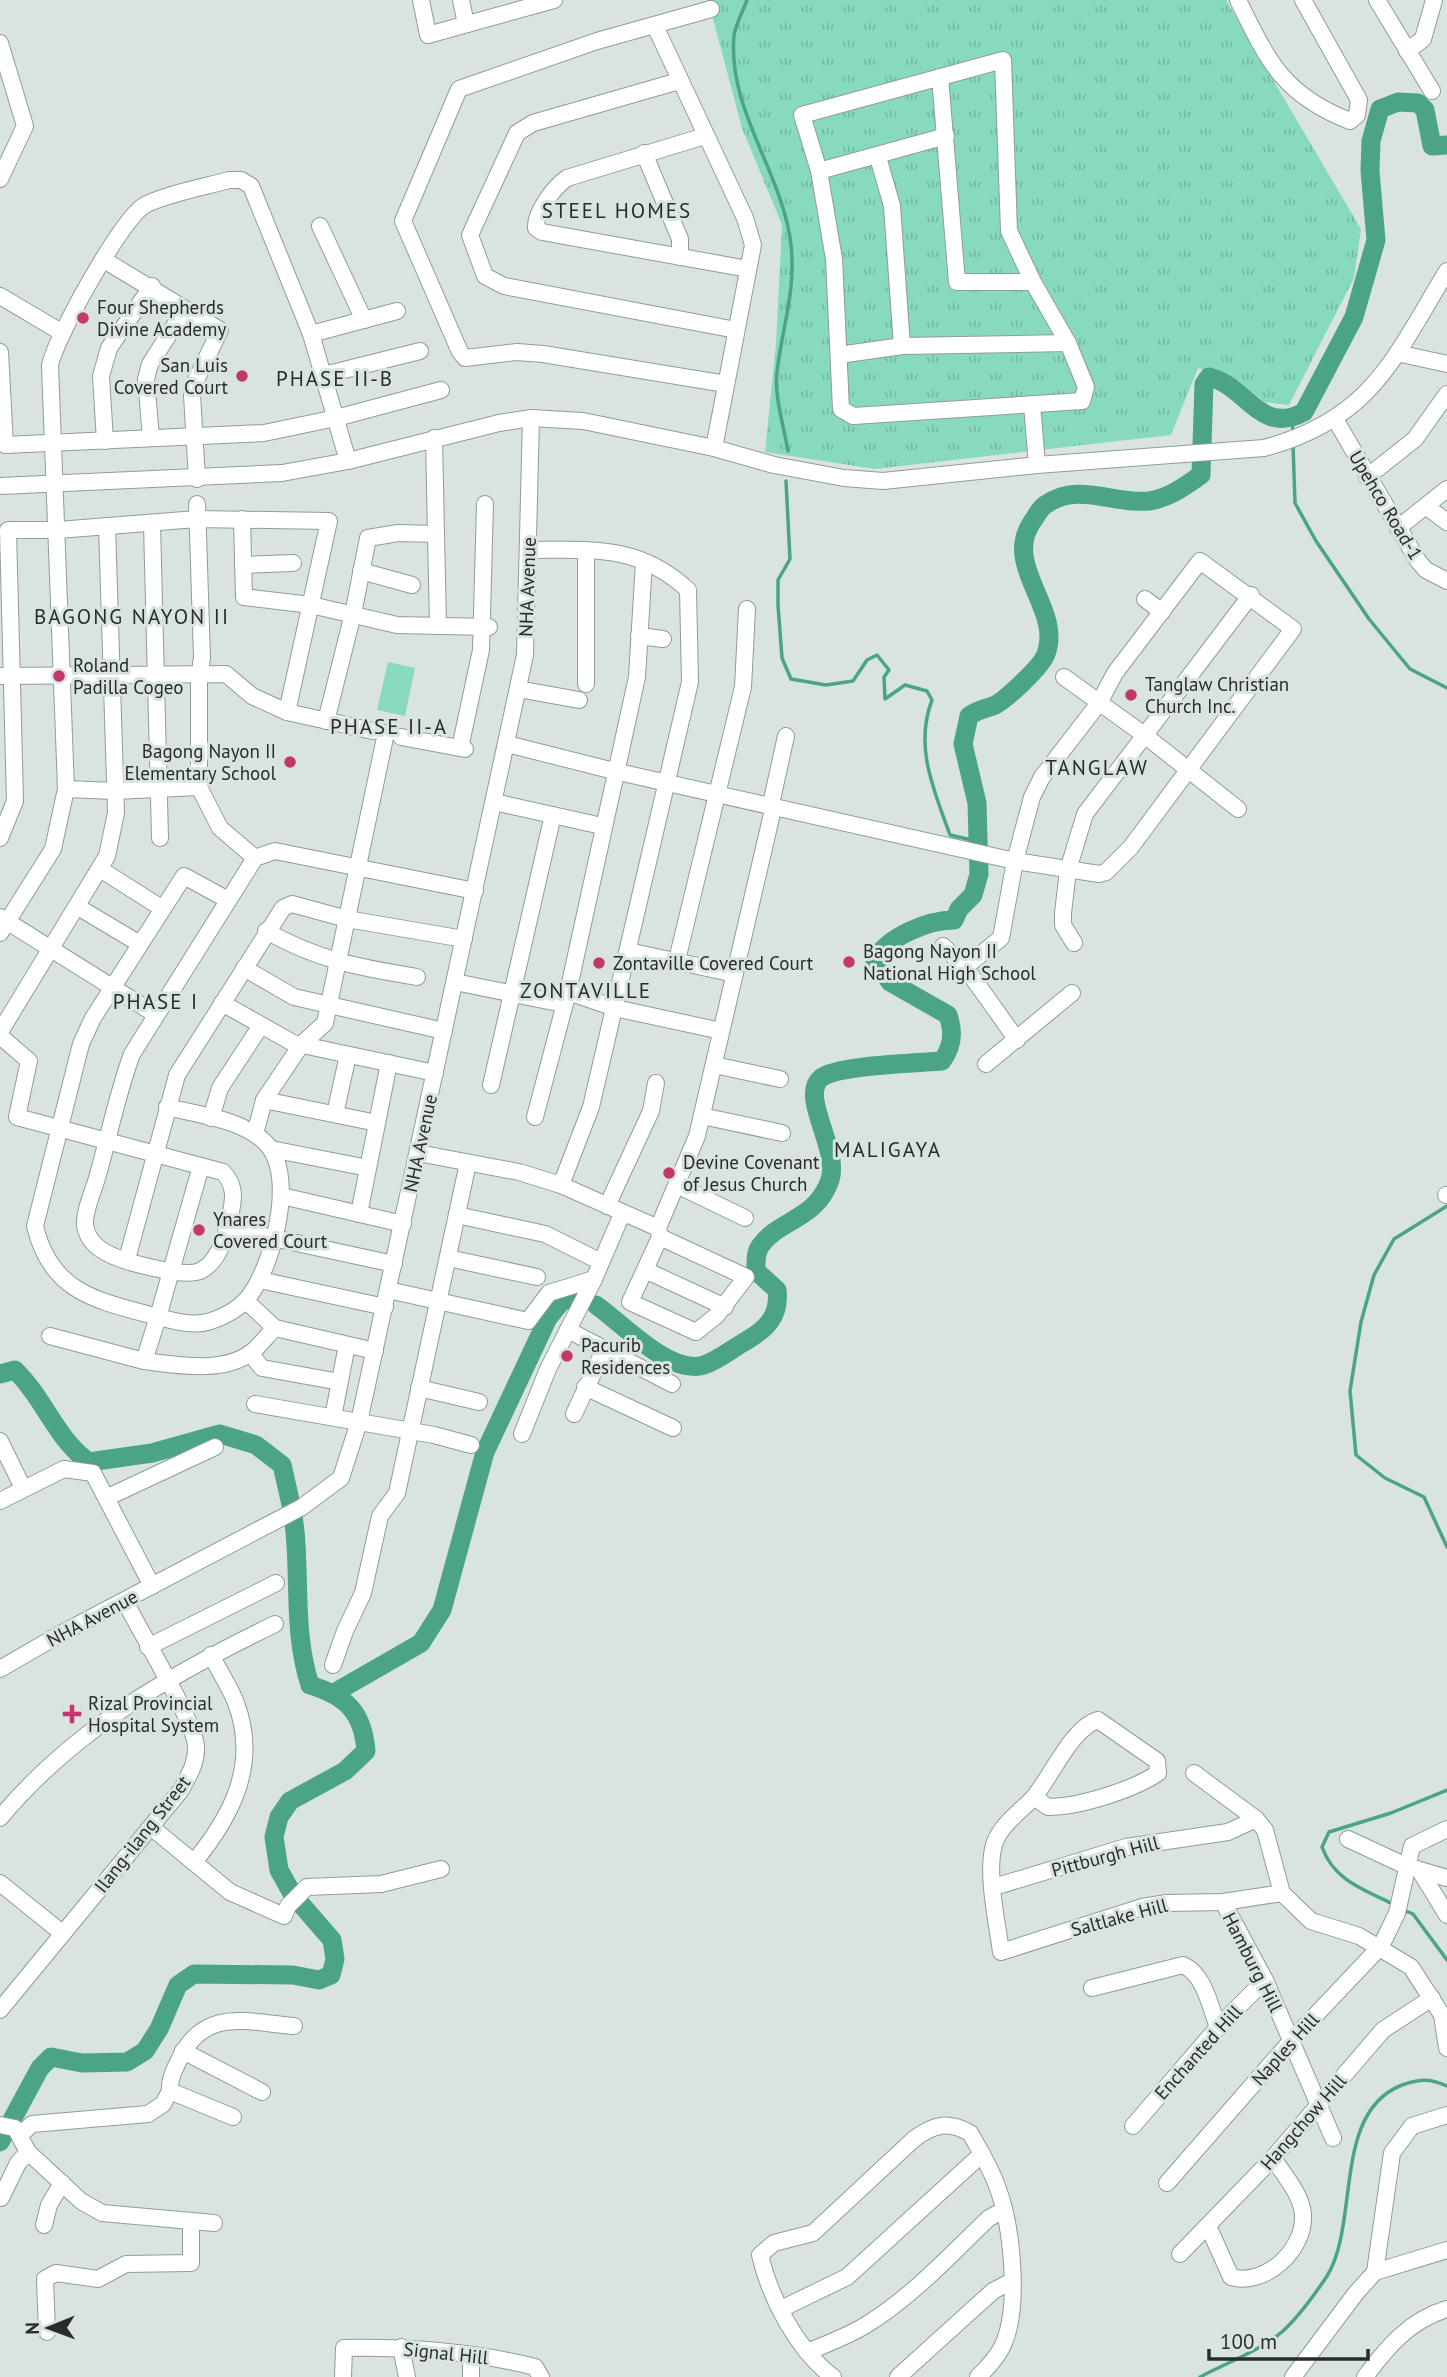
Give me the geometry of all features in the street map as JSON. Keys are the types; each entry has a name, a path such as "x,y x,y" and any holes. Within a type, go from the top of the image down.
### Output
{"street":[{"path":"421,0 428,34 466,24 502,7 544,1"},
{"path":"461,0 466,24"},
{"path":"1238,0 1273,69 1301,97 1350,121 1357,115 1359,100 1303,0"},
{"path":"1377,0 1432,91"},
{"path":"1407,51 1423,38 1434,0"},
{"path":"711,9 597,41 459,89 403,223 460,352 466,358 517,352 726,384"},
{"path":"655,26 748,227 753,245 714,448"},
{"path":"0,43 25,126 0,179"},
{"path":"1003,60 1009,231 1033,282 1068,343 1086,387 1082,401 853,416 841,409 834,259 819,171 802,115 1003,60"},
{"path":"940,77 957,282 1033,282"},
{"path":"679,81 533,123 517,133 470,235 475,255 485,276 504,286 736,330"},
{"path":"819,171 878,157 946,135"},
{"path":"705,136 567,178 555,188 536,221 536,228 542,232 748,270"},
{"path":"644,153 680,239 680,257"},
{"path":"878,157 892,206 902,346"},
{"path":"155,1014 52,949 3,924 54,849 66,789 57,484 50,365 61,332 104,260 143,206 229,180 241,180 251,186 311,334 348,460"},
{"path":"320,226 364,320"},
{"path":"104,260 152,286 220,330 196,380 192,396 197,479"},
{"path":"0,486 282,473 531,418 583,421 714,448 774,465 844,478 883,481 1037,464 1191,451 1265,448 1300,436 1335,419 1369,393 1447,271"},
{"path":"105,441 101,376 108,348 152,286"},
{"path":"0,296 61,332"},
{"path":"151,439 146,379 150,363 185,309"},
{"path":"311,334 397,311"},
{"path":"839,355 902,346 1068,343"},
{"path":"0,352 5,445 264,433 335,418 441,390"},
{"path":"324,375 420,352"},
{"path":"1397,352 1447,364"},
{"path":"1367,477 1415,439 1447,394"},
{"path":"1032,405 1037,464"},
{"name":"NHA Avenue","path":"5,1666 302,1507 341,1478 359,1422 375,1351 525,655 531,418"},
{"name":"Upehco Road-1","path":"1335,419 1367,477 1426,570 1447,581"},
{"path":"434,438 438,626"},
{"path":"1398,528 1447,489"},
{"path":"6,676 156,672 226,674 252,696 287,712 463,749 486,627 485,504"},
{"path":"1427,507 1447,522"},
{"path":"197,511 202,657 199,787 220,828 255,858"},
{"path":"0,838 15,801 6,676 8,530 152,524 197,511 242,519 329,521 287,712"},
{"path":"242,519 244,597 311,605 397,625 486,627"},
{"path":"152,524 160,838"},
{"path":"107,526 115,791 113,835 100,869 0,1034 29,1061 17,1117 107,1140 223,1172 232,1182 234,1199 215,1260 200,1271 186,1275 106,1253 89,1239 85,1222 107,1140 132,1054 255,858 275,852 475,891"},
{"path":"326,721 354,614 368,538 398,533 436,534"},
{"path":"528,550 619,551 677,580 688,590 690,682 591,1107 561,1185"},
{"path":"518,689 582,692 586,550"},
{"path":"507,744 614,771 772,804 1015,861 1091,875 1106,872 1131,847 1293,629 1251,595 1200,561 1115,673 1099,703 1042,777 1032,797 1015,861 1001,938 965,967"},
{"path":"535,1117 566,998 614,771 637,677 644,562"},
{"path":"243,565 293,563"},
{"path":"362,571 412,584"},
{"path":"1074,943 1063,925 1068,870 1086,814 1143,734 1251,595"},
{"path":"1145,599 1163,612"},
{"path":"677,960 743,687 747,609"},
{"path":"639,636 663,639"},
{"path":"1064,677 1143,734 1238,809"},
{"path":"255,1134 264,1101 301,1045 322,1029 386,734"},
{"path":"418,1153 519,1172 561,1185 607,1206 659,1233 746,1277 725,1307 696,1332 631,1305 659,1233 702,1116 786,736"},
{"path":"66,789 115,791 199,787"},
{"path":"494,802 602,827"},
{"path":"491,1085 553,815"},
{"path":"100,869 163,909"},
{"path":"167,1107 211,1118 255,1134 271,1149 279,1171 282,1196 273,1240 260,1280 246,1301 209,1322 184,1323 88,1298 65,1282 45,1254 35,1226 81,1044 113,987 184,876 228,900"},
{"path":"127,1259 158,1154 167,1107 177,1075 266,930 283,908 289,904 347,919 464,939"},
{"path":"78,907 140,944"},
{"path":"266,930 302,951 338,964 417,977"},
{"path":"943,946 965,967 1017,1040"},
{"path":"628,951 735,974"},
{"path":"244,968 294,997 444,1031"},
{"path":"455,982 512,995 566,998 721,1031"},
{"path":"986,1064 1072,993"},
{"path":"222,1003 260,1027 301,1045 435,1073"},
{"path":"211,1118 220,1088 260,1027"},
{"path":"335,1114 348,1055"},
{"path":"359,1214 389,1063"},
{"path":"713,1065 779,1079"},
{"path":"607,1206 651,1111 656,1083"},
{"path":"264,1101 377,1123"},
{"path":"702,1116 782,1133"},
{"path":"271,1149 368,1168"},
{"path":"333,1665 363,1593 380,1516 397,1493 468,1163"},
{"path":"144,1361 201,1166"},
{"path":"677,1185 745,1219"},
{"path":"282,1196 402,1224"},
{"path":"522,1434 548,1369 594,1279 622,1214"},
{"path":"457,1215 545,1234 601,1262"},
{"path":"227,1228 394,1264"},
{"path":"448,1258 537,1277"},
{"path":"645,1270 725,1307"},
{"path":"388,1290 528,1321 550,1293 594,1279"},
{"path":"260,1280 384,1307"},
{"path":"246,1301 275,1328 375,1351"},
{"path":"50,1336 144,1361 188,1367 227,1363 250,1353 275,1328"},
{"path":"568,1330 672,1384"},
{"path":"333,1417 347,1345"},
{"path":"574,1414 604,1350"},
{"path":"250,1353 262,1368 340,1382"},
{"path":"585,1387 673,1428"},
{"path":"419,1388 479,1402"},
{"path":"255,1404 471,1445"},
{"path":"0,1441 23,1488"},
{"path":"106,1498 215,1447"},
{"path":"0,1501 64,1469 93,1473 152,1586"},
{"path":"148,1647 276,1583"},
{"name":"Ilang-ilang Street","path":"0,2010 181,1790 195,1765 196,1743 125,1601"},
{"path":"0,1818 29,1783 62,1752 166,1679 275,1624"},
{"path":"0,1649 5,1666"},
{"path":"194,1862 219,1832 245,1773 244,1738 237,1704 211,1655"},
{"path":"994,1887 993,1847 1006,1824 1034,1797 1072,1742 1091,1722 1098,1720 1157,1761 1158,1773 1142,1783 1082,1801 1048,1807 1034,1797"},
{"path":"1194,1773 1256,1819 1265,1830 1282,1893 1311,1921 1381,1946 1411,1967 1443,2015 1447,2048"},
{"name":"Pittburgh Hill","path":"994,1887 1138,1844 1228,1832 1256,1819"},
{"path":"150,1827 230,1892 284,1916 288,1906 307,1887 381,1884 442,1869"},
{"path":"1447,1829 1412,1846 1413,1869 1447,1915"},
{"path":"1348,1839 1413,1869 1447,1878"},
{"name":"Naples Hill","path":"1167,2183 1291,2041 1381,1946 1413,1869"},
{"path":"0,1883 62,1933"},
{"name":"Saltlake Hill","path":"994,1887 1001,1952 1142,1908 1167,1903 1223,1902 1282,1893"},
{"name":"Hamburg Hill","path":"1223,1902 1265,1980 1333,2138"},
{"path":"1092,1988 1184,1965 1193,1970 1199,1979 1218,2027"},
{"name":"Enchanted Hill","path":"1133,2126 1218,2027 1265,1980"},
{"name":"Hangchow Hill","path":"1180,2254 1273,2158 1318,2102 1383,2030 1432,1998"},
{"path":"214,2223 102,2213 80,2201 28,2152 12,2129 32,2124 148,2114 163,2104 170,2091 172,2074 183,2051 197,2033 211,2024 232,2021 294,2026"},
{"path":"183,2051 262,2092"},
{"path":"170,2091 233,2117"},
{"path":"1375,2272 1392,2153 1412,2126 1447,2115"},
{"path":"832,2377 807,2352 781,2309 764,2274 760,2255 774,2243 813,2233 927,2129 944,2123 958,2126 970,2133 982,2154 1004,2210 1012,2281 1010,2322 1003,2346 978,2377"},
{"path":"1,2198 18,2163 28,2152"},
{"path":"781,2309 858,2269 982,2154"},
{"path":"1208,2226 1231,2277 1255,2278 1280,2264 1298,2239 1303,2213 1295,2191 1273,2158"},
{"path":"44,2225 49,2204 62,2183"},
{"path":"807,2352 863,2327 884,2314 913,2291 989,2218 1004,2210"},
{"path":"47,2332 45,2279 55,2273 97,2279 126,2264 191,2263 191,2223"},
{"path":"1293,2377 1356,2292 1375,2272 1447,2250"},
{"path":"898,2377 993,2291 1012,2281"},
{"path":"1365,2377 1387,2346 1416,2323 1447,2309"},
{"path":"401,2347 407,2377"},
{"name":"Signal Hill","path":"343,2377 344,2348 401,2347 471,2355 535,2367 541,2377"},
{"path":"471,2355 471,2377"}],"green space":[{"path":"708,0 1226,0 1361,229 1354,278 1289,405 1265,402 1239,382 1198,368 1171,435 875,469 765,452 776,344 782,225 742,128"},
{"path":"388,662 415,668 405,716 377,710"}],"waterway":[{"path":"747,0 734,35 734,63 747,115 778,192 791,245 792,279 776,381 788,451"},
{"path":"596,1305 662,1356 691,1366 704,1365 720,1357 754,1336 771,1320 777,1307 777,1290 756,1271 758,1251 769,1236 816,1203 830,1180 830,1154 817,1110 815,1086 821,1078 843,1070 942,1061 950,1044 952,1033 948,1015 890,982 875,960 889,944 909,931 932,923 954,920 959,909 973,895 979,874 977,803 963,744 969,716 999,703 1023,683 1046,654 1049,637 1047,621 1024,555 1025,538 1032,522 1043,507 1058,498 1083,494 1149,501 1170,494 1201,475 1204,384 1209,377 1222,382 1265,414 1276,418 1289,418 1304,412 1354,317 1376,240 1370,171 1371,141 1380,109 1398,102 1418,103 1425,110 1432,146 1447,145"},
{"path":"1292,418 1293,433"},
{"path":"1293,445 1295,503 1316,541 1369,619 1410,669 1447,688"},
{"path":"786,481 790,559 778,580 778,605 782,658 791,679 826,685 853,681 867,660 877,655 889,670 884,677 885,699 905,685 927,691 932,700 927,717 926,752 938,802 950,835 976,841"},
{"path":"1447,1206 1394,1239 1374,1275 1361,1322 1350,1391 1356,1455 1385,1478 1424,1497 1447,1547"},
{"path":"334,1693 421,1643 442,1610 485,1452 548,1318 561,1302 574,1297"},
{"path":"0,1374 15,1370 68,1442 89,1462 152,1453 220,1434 256,1445 282,1465 294,1525 300,1633 305,1668 310,1685 343,1700 356,1716 366,1751 345,1771 290,1801 279,1817 274,1837 279,1870 293,1895 332,1940 335,1959 331,1975 319,1980 293,1975 194,1974 178,1985 159,2029 145,2051 127,2062 82,2063 51,2057 40,2068 0,2142"},
{"path":"1395,1905 1342,1876 1327,1859 1322,1847 1329,1832 1391,1813 1447,1790"},
{"path":"1401,1909 1413,1914 1447,1960"},
{"path":"1200,2377 1276,2337 1301,2312 1327,2276 1337,2254 1343,2228 1356,2143 1365,2119 1380,2099 1402,2085 1424,2080 1447,2086"}],"place":[{"name":"Four Shepherds Divine Academy","path":"83,318"},
{"name":"San Luis Covered Court","path":"242,376"},
{"name":"Roland Padilla Cogeo","path":"59,676"},
{"name":"Tanglaw Christian Church Inc.","path":"1131,695"},
{"name":"Bagong Nayon II Elementary School","path":"290,762"},
{"name":"Bagong Nayon II National High School","path":"849,962"},
{"name":"Zontaville Covered Court","path":"599,963"},
{"name":"Devine Covenant of Jesus Church","path":"669,1173"},
{"name":"Ynares Covered Court","path":"199,1230"},
{"name":"Pacurib Residences","path":"567,1356"},
{"name":"Rizal Provincial Hospital System","path":"72,1714"}],"district":[{"name":"STEEL HOMES","path":"617,211"},
{"name":"PHASE II-B","path":"335,379"},
{"name":"BAGONG NAYON II","path":"132,617"},
{"name":"PHASE II-A","path":"389,727"},
{"name":"TANGLAW","path":"1097,768"},
{"name":"ZONTAVILLE","path":"586,991"},
{"name":"PHASE I","path":"156,1002"},
{"name":"MALIGAYA","path":"888,1150"}]}
